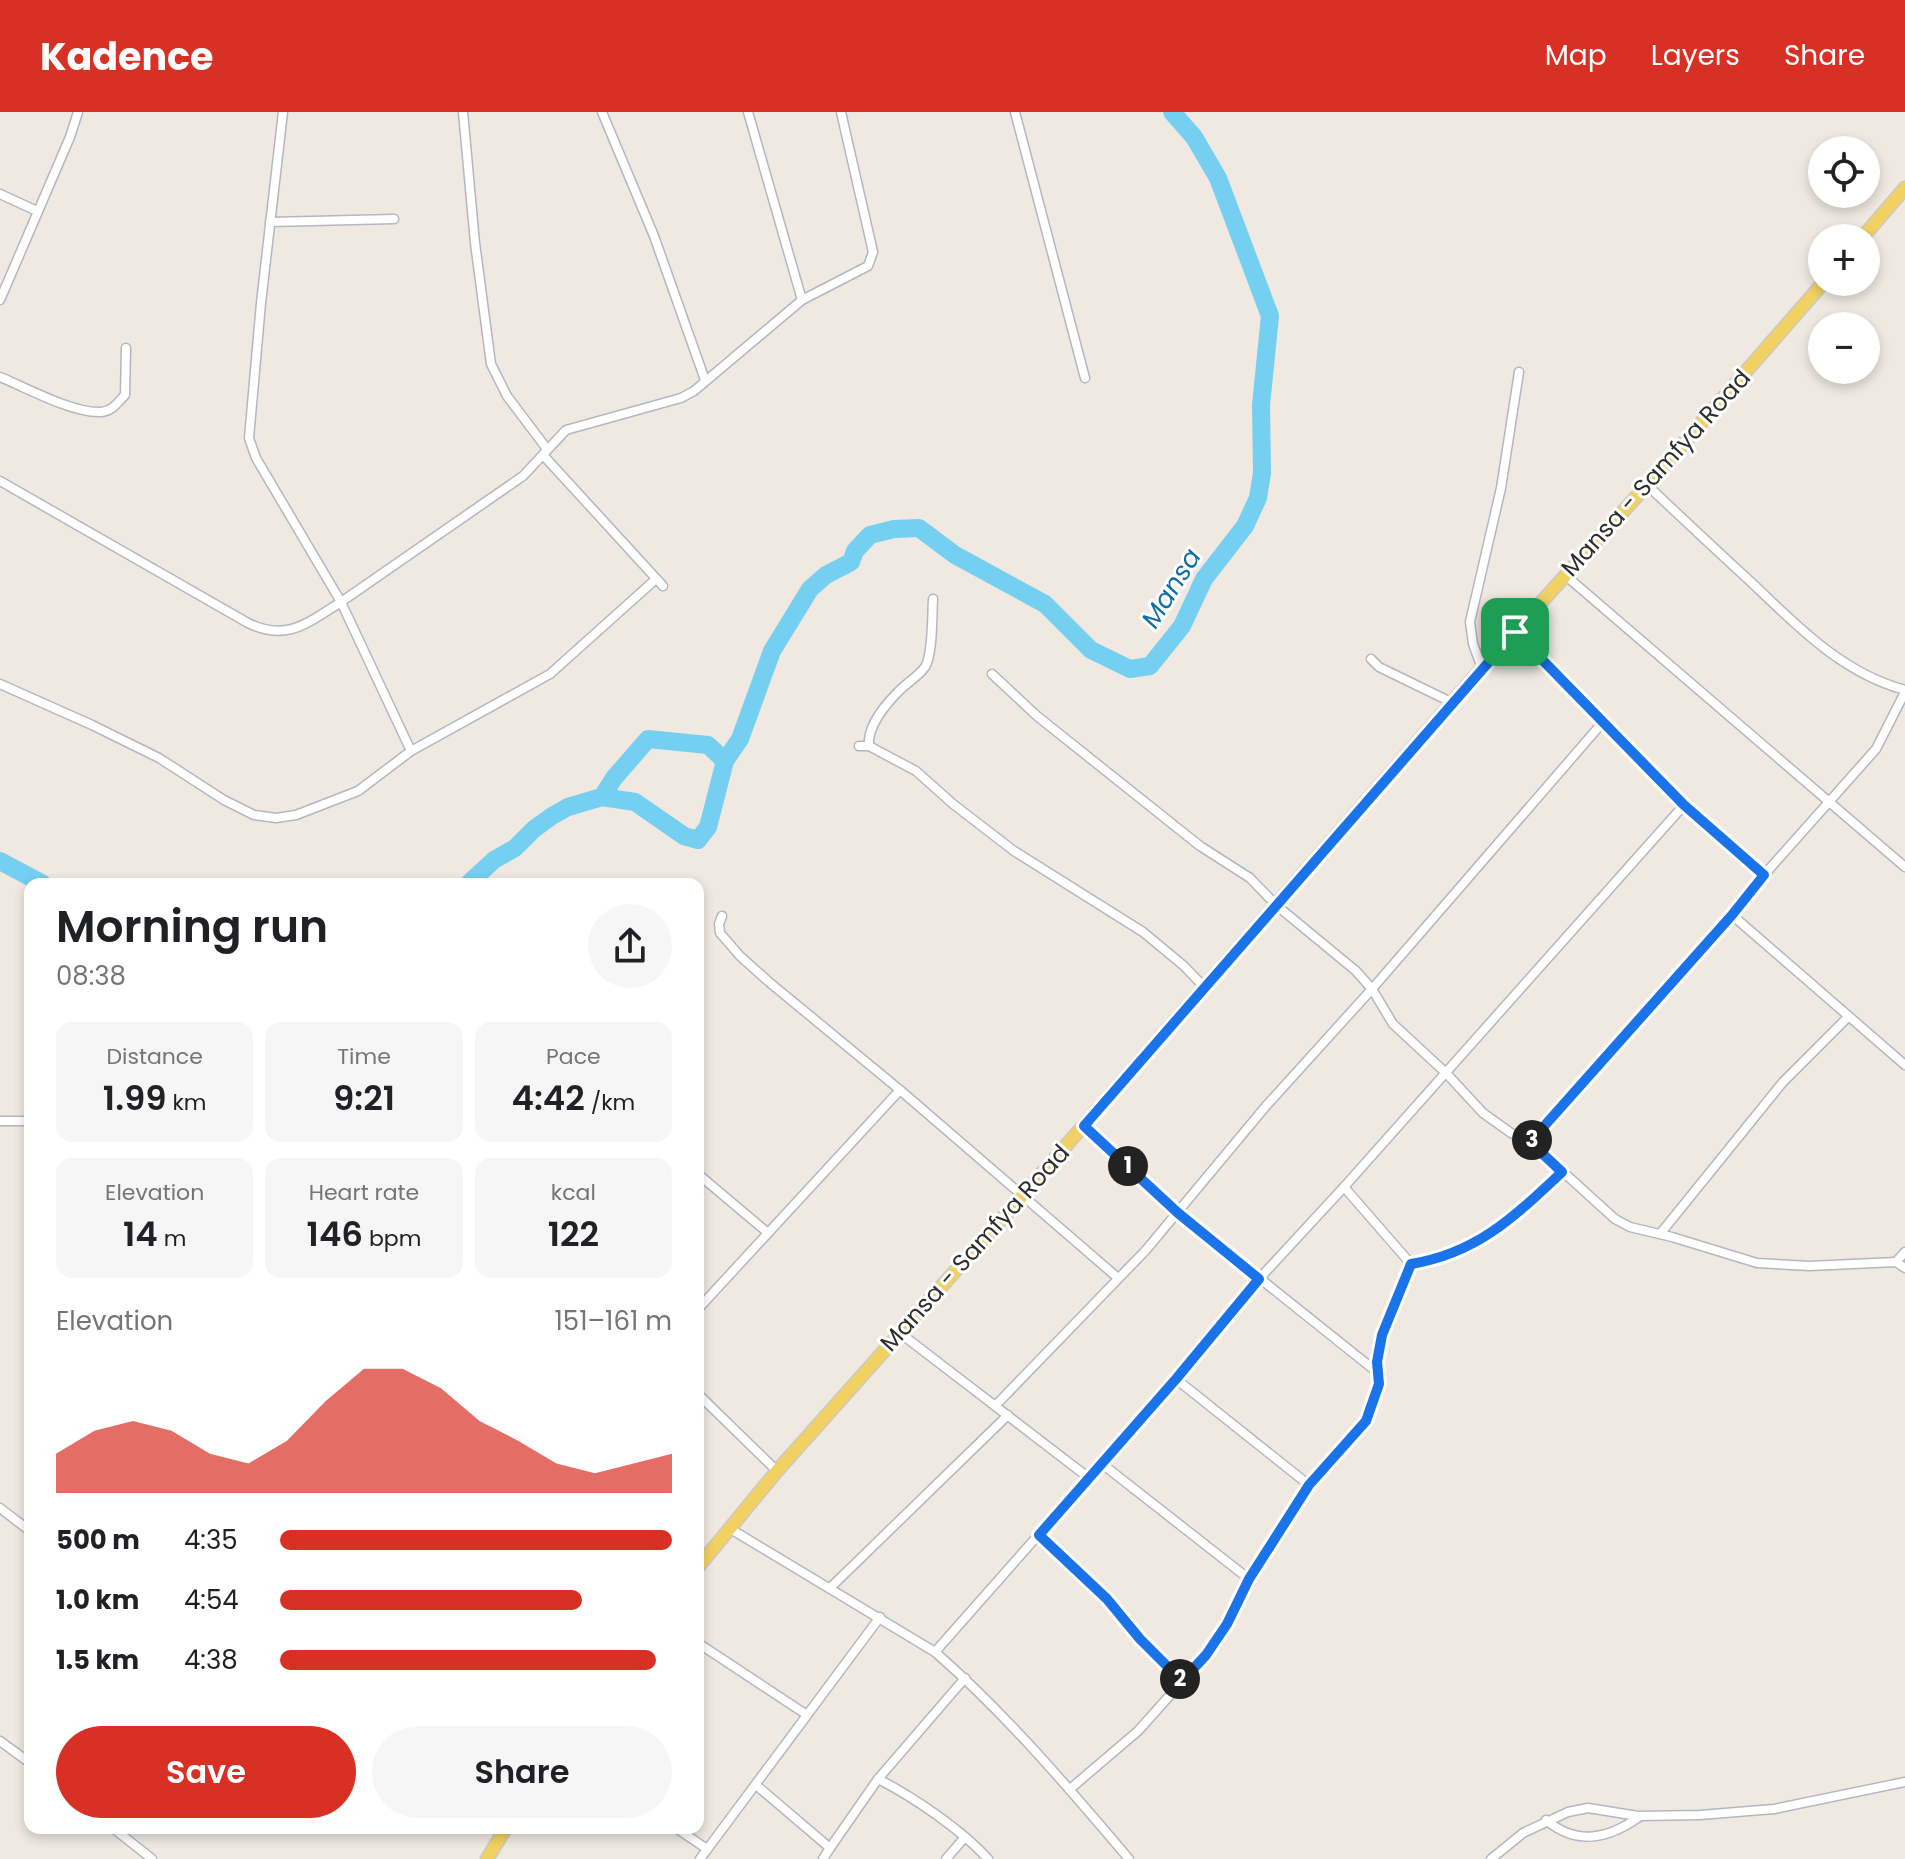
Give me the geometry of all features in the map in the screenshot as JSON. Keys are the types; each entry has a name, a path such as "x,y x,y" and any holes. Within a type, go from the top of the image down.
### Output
{"main road":[{"path":"1874,224 1905,188"},
{"name":"Mansa - Samfya Road","path":"704,1559 777,1471 1812,296"},
{"path":"487,1859 502,1834"}],"street":[{"path":"0,300 78,112"},
{"path":"283,112 249,438 256,458 341,602 411,751"},
{"path":"0,684 159,758 224,800 254,815 276,818 296,815 358,791 411,751 550,674 660,583 545,452 507,396 491,364 475,243 463,112"},
{"path":"602,112 654,236 705,380"},
{"path":"748,112 802,300"},
{"path":"0,481 265,631 285,632 341,602 523,476 558,437 576,425 681,398 802,300 868,266 873,252 841,112"},
{"path":"1015,112 1085,378"},
{"path":"0,194 37,211"},
{"path":"270,222 394,219"},
{"path":"0,377 81,409 102,412 112,408 125,395 126,348"},
{"path":"1482,668 1473,644 1470,622 1501,488 1519,372"},
{"path":"1530,1142 1876,749 1905,691 1883,684 1842,663 1806,634 1647,485"},
{"path":"1565,575 1905,867"},
{"path":"869,746 871,730 883,710 899,690 925,667 931,651 933,599"},
{"path":"1515,632 1684,805 1764,875"},
{"path":"1371,659 1379,667 1453,703"},
{"path":"992,674 1037,716 1200,846 1250,878 1276,905 1356,971 1372,989 1393,1024 1446,1073 1483,1113 1530,1142 1615,1219 1630,1227 1757,1263 1896,1262 1905,1268"},
{"path":"996,1405 1146,1250 1266,1106 1372,989 1603,722"},
{"path":"859,746 869,746 916,771 953,804 1034,865 1143,932 1205,988"},
{"path":"935,1652 1176,1379 1259,1279 1684,805"},
{"path":"1732,915 1905,1065"},
{"path":"722,916 720,933 740,956 1118,1278"},
{"path":"1660,1234 1783,1082 1848,1017"},
{"path":"704,1302 900,1090"},
{"path":"0,1121 24,1121"},
{"path":"1084,1126 1178,1213 1377,1372"},
{"path":"1411,1264 1428,1261 1479,1241 1506,1224 1562,1172"},
{"path":"704,1179 768,1233"},
{"path":"1344,1187 1411,1264"},
{"path":"1896,1262 1905,1252"},
{"path":"1070,1789 1138,1731 1206,1655 1227,1624 1249,1579 1309,1485 1366,1421 1379,1384 1377,1372 1382,1335 1411,1264"},
{"path":"900,1333 1089,1478"},
{"path":"1176,1379 1309,1485"},
{"path":"704,1400 777,1471"},
{"path":"830,1588 1008,1415"},
{"path":"1101,1463 1249,1579"},
{"path":"0,1508 24,1526"},
{"path":"729,1528 935,1652 965,1678 1070,1789 1129,1859"},
{"path":"1039,1535 1107,1599 1140,1639 1182,1681"},
{"path":"700,1859 880,1617"},
{"path":"704,1647 807,1715"},
{"path":"823,1859 878,1779 965,1678"},
{"path":"0,1741 24,1759"},
{"path":"878,1779 915,1799 988,1859"},
{"path":"1491,1859 1523,1833 1546,1820 1588,1808 1640,1816 1774,1809 1905,1782"},
{"path":"756,1785 830,1848"},
{"path":"1546,1820 1562,1832 1593,1838 1610,1834 1640,1816"},
{"path":"121,1834 152,1859"},
{"path":"685,1834 707,1849"},
{"path":"946,1859 965,1837"}],"waterway":[{"name":"Mansa","path":"474,878 552,816 568,807 602,797 635,802 684,836 698,840 708,827 725,761 740,739 772,651 810,589 826,575 851,562 855,551 870,535 894,529 919,528 955,555 1045,604 1091,650 1130,669 1150,666 1182,626 1204,579 1245,526 1258,498 1262,473 1261,405 1270,316 1218,178 1194,137 1172,112"},
{"name":"Mansa","path":"602,797 614,778 648,739 708,745 725,761"},
{"name":"Mansa","path":"0,861 32,878"}],"route":[{"path":"1515,632 1684,805 1764,875 1530,1142 1562,1172 1506,1224 1479,1241 1452,1253 1411,1264 1382,1335 1377,1362 1379,1384 1366,1421 1309,1485 1249,1579 1227,1624 1206,1655 1182,1681 1140,1639 1107,1599 1039,1535 1259,1279 1178,1213 1084,1126 1515,632"}]}
